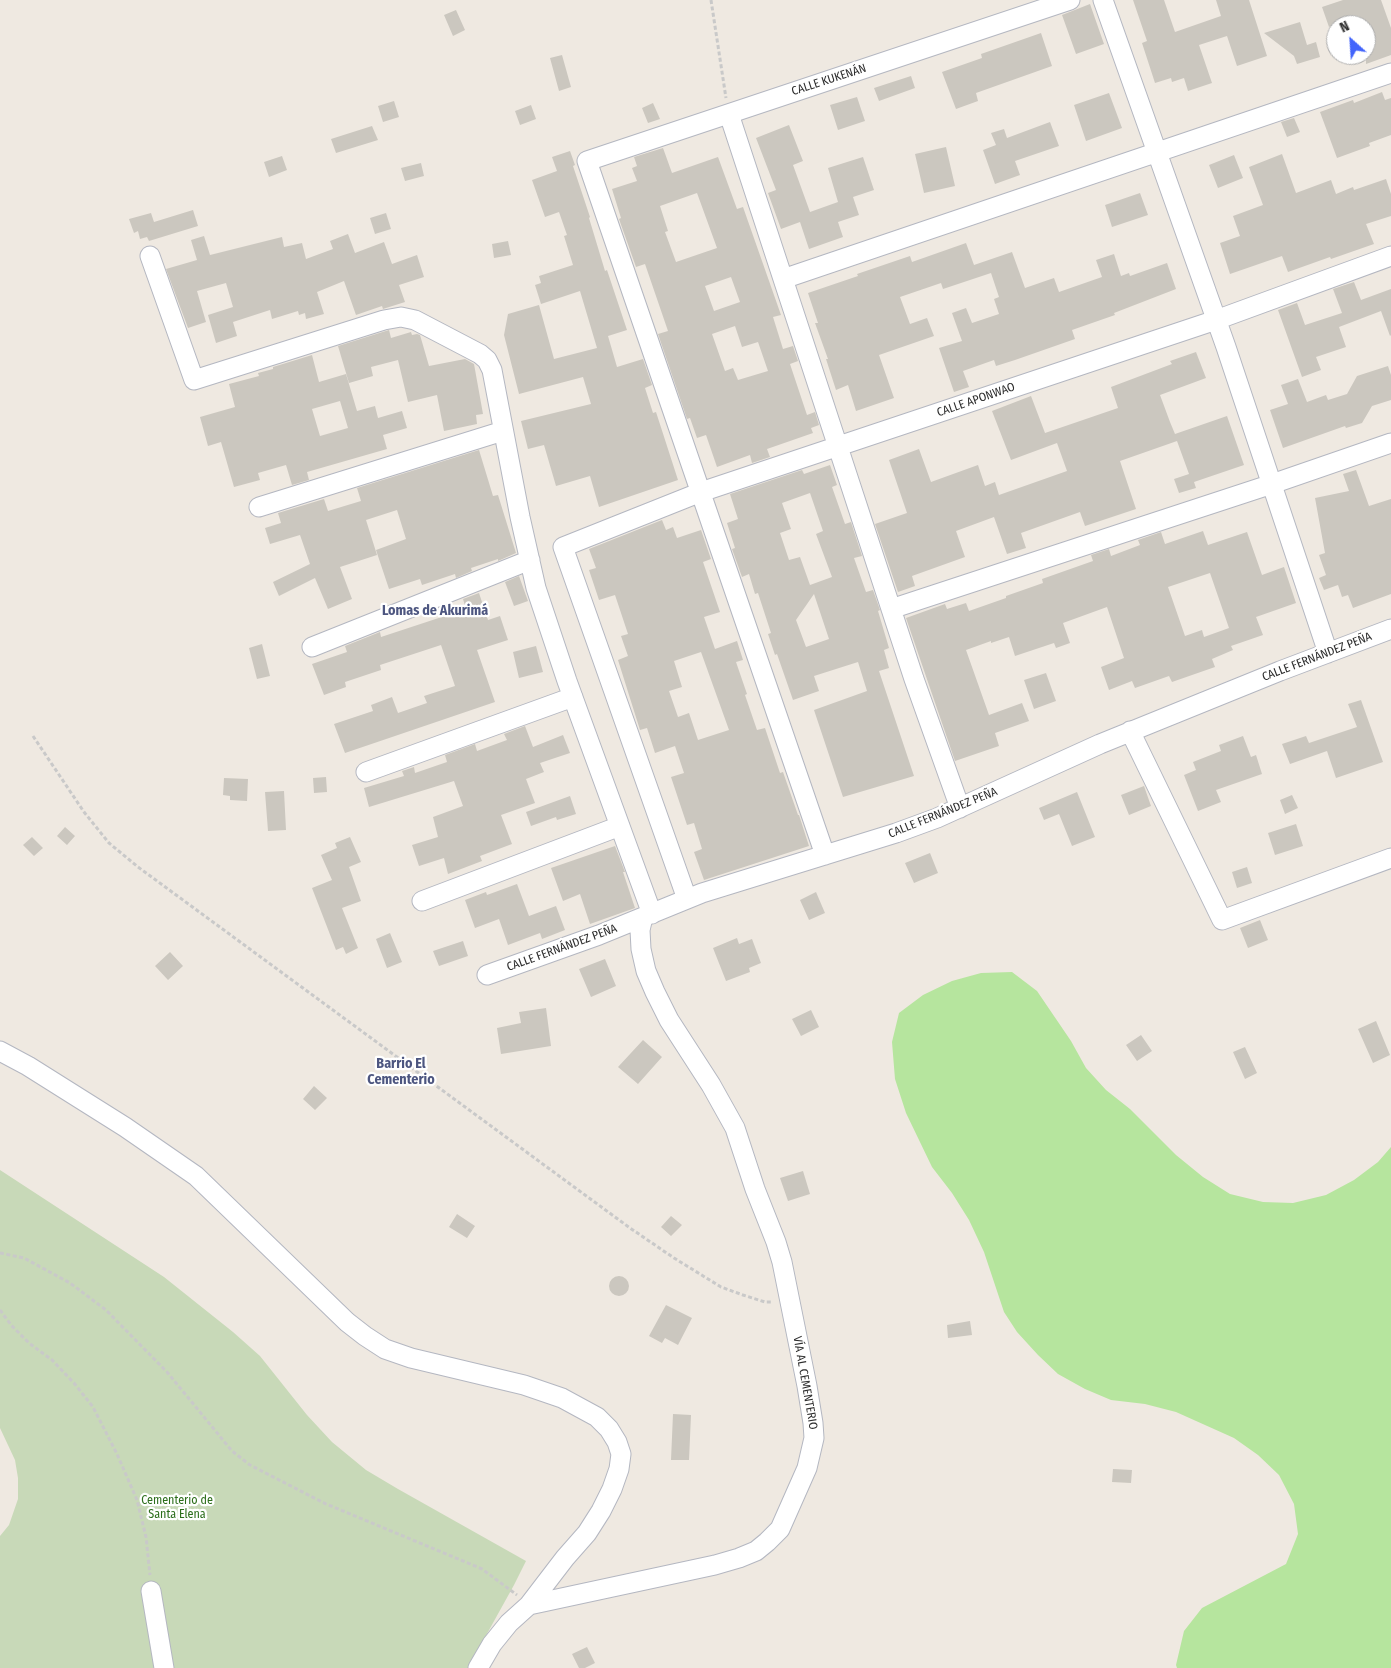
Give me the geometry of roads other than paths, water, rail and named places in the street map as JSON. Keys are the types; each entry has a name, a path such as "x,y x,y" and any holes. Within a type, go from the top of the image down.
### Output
{"street":[{"name":"CALLE KUKENÁN","path":"701,492 587,161 1070,0"},
{"path":"1102,0 1216,320 1328,653"},
{"path":"782,280 1391,73"},
{"path":"728,114 891,609 960,808"},
{"path":"150,256 194,380 384,320 401,317 415,320 480,354 487,360 492,370 536,588 620,826 648,916"},
{"name":"CALLE APONWAO","path":"686,899 563,547 701,492 1216,320 1391,256"},
{"path":"259,507 503,431"},
{"path":"891,609 1391,443"},
{"path":"701,492 825,855"},
{"path":"312,647 530,560"},
{"name":"CALLE FERNÁNDEZ PEÑA","path":"487,975 648,916 711,890 896,833 960,808 1130,732 1391,629"},
{"path":"366,772 573,697"},
{"path":"1130,732 1222,920 1391,858"},
{"path":"422,902 620,826"},
{"name":"VÍA AL CEMENTERIO","path":"529,1605 678,1574 739,1558 756,1551 780,1529 807,1468 814,1438 808,1386 782,1262 735,1128 654,992 641,950 640,930 648,916"},
{"path":"0,1051 28,1066 109,1117 196,1176 347,1322 364,1336 385,1349 411,1358 524,1386 562,1398 597,1417 609,1429 617,1442 621,1454 612,1489 601,1511 587,1533 529,1605 509,1623 498,1637 478,1668"},
{"path":"151,1591 164,1668"}],"district":[{"name":"Lomas de Akurimá","path":"435,611"},
{"name":"Barrio El Cementerio","path":"401,1072"}],"park label":[{"name":"Cementerio de Santa Elena","path":"177,1508"}]}
